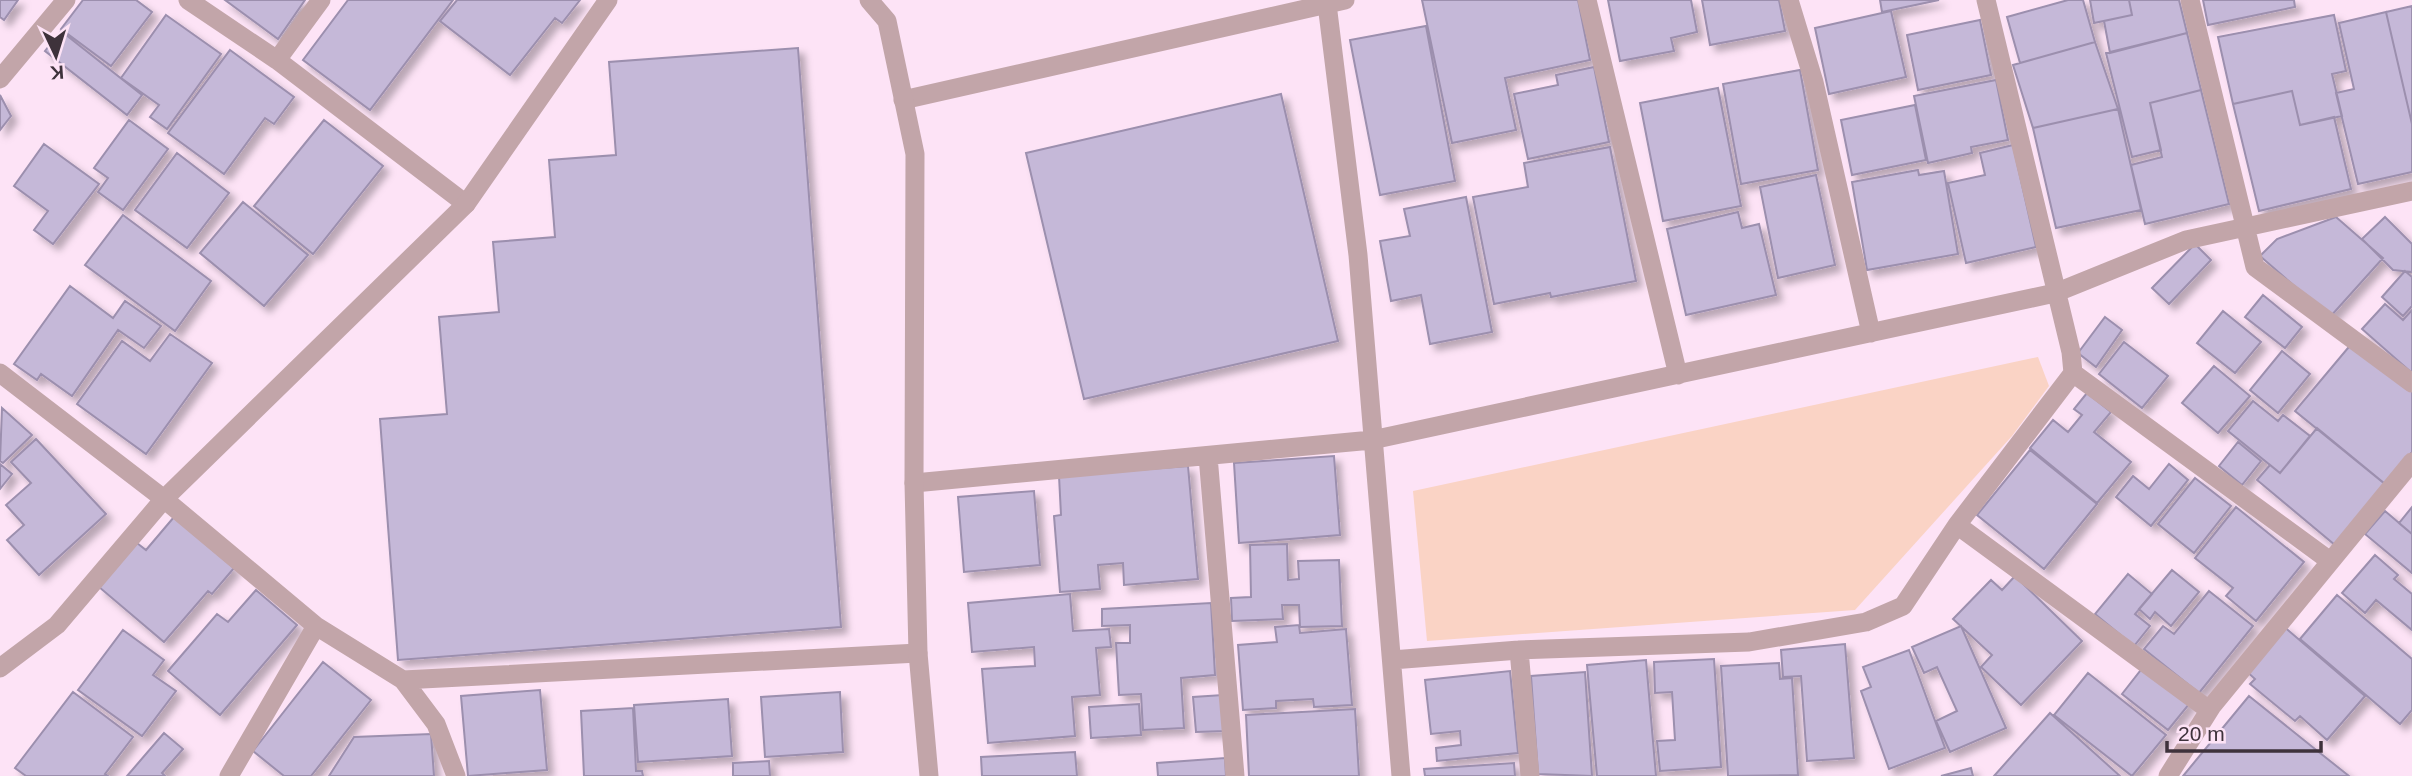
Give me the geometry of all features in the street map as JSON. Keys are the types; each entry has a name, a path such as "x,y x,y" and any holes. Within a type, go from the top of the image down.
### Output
{"street":[{"path":"0,79 66,0"},
{"path":"188,0 277,60 466,204"},
{"path":"277,60 321,0"},
{"path":"0,668 57,625 164,499 466,204 608,0"},
{"path":"869,0 887,21 915,154 914,483 918,653 929,776"},
{"path":"1587,0 1678,374"},
{"path":"1789,0 1814,82 1871,333"},
{"path":"1986,0 2073,373 2330,561"},
{"path":"2190,0 2255,267 2412,383"},
{"path":"903,100 1269,8 1336,2 1401,776"},
{"path":"914,483 1372,440 2055,293 2186,240 2412,191"},
{"path":"0,373 164,499 316,626 403,680 436,724 456,776"},
{"path":"1392,660 1519,650 1749,642 1866,622 1903,606 1957,526 2073,373"},
{"path":"1208,456 1235,776"},
{"path":"2168,776 2209,710 2412,462"},
{"path":"1957,526 2209,710"},
{"path":"229,776 316,626"},
{"path":"1519,650 1530,776"},
{"path":"403,680 918,653"}],"shaded area":[{"path":"2038,357 2049,386 2012,436 1855,610 1427,641 1413,491"}],"building":[{"path":"0,0 18,0 4,20 0,17"},
{"path":"83,0 136,0 152,12 111,66 61,29"},
{"path":"225,0 305,0 278,39"},
{"path":"348,0 453,0 370,110 303,60"},
{"path":"457,0 580,0 562,23 555,18 510,75 440,21"},
{"path":"1422,0 1578,0 1590,60 1505,78 1516,130 1452,143"},
{"path":"1608,0 1691,0 1697,32 1671,38 1674,51 1620,61"},
{"path":"1702,0 1779,0 1785,31 1710,45"},
{"path":"1880,0 1939,0 1882,12"},
{"path":"2068,0 2083,0 2095,42 2020,63 2007,17"},
{"path":"2090,0 2129,0 2132,15 2094,23"},
{"path":"2129,0 2179,0 2187,33 2110,53 2104,21 2132,15"},
{"path":"2203,0 2294,0 2295,7 2208,25"},
{"path":"2412,6 2412,124 2386,12"},
{"path":"1891,11 1906,77 1829,94 1815,28"},
{"path":"2386,12 2412,124 2412,172 2358,184 2336,93 2354,89 2339,23"},
{"path":"166,15 221,54 167,129 150,117 159,105 121,78"},
{"path":"2334,15 2346,71 2332,74 2342,116 2300,125 2292,91 2233,104 2218,37"},
{"path":"1980,20 1991,75 1918,90 1907,35"},
{"path":"1426,26 1455,181 1380,195 1350,40"},
{"path":"61,31 142,95 127,115 45,51"},
{"path":"2187,33 2201,90 2150,103 2161,150 2132,157 2106,53"},
{"path":"2095,42 2118,109 2033,128 2013,65"},
{"path":"798,48 841,627 398,660 380,419 447,414 439,317 499,312 493,242 555,237 549,160 616,155 609,62"},
{"path":"230,50 294,97 274,124 265,118 224,174 168,133"},
{"path":"1594,67 1609,142 1528,159 1514,94 1558,85 1556,75"},
{"path":"1800,70 1818,170 1741,184 1723,84"},
{"path":"1996,80 2008,140 1971,147 1972,153 1928,163 1914,96"},
{"path":"1718,88 1741,206 1663,221 1640,103"},
{"path":"2201,90 2229,204 2145,224 2131,165 2162,157 2150,103"},
{"path":"2292,91 2300,125 2334,117 2351,189 2259,211 2233,104"},
{"path":"1281,94 1338,341 1084,399 1026,153"},
{"path":"0,95 11,116 0,130"},
{"path":"1915,105 1926,160 1852,175 1841,120"},
{"path":"2118,109 2141,210 2056,228 2033,128"},
{"path":"129,120 168,149 123,210 98,192 108,178 94,168"},
{"path":"324,120 383,166 313,254 254,206"},
{"path":"44,144 99,184 53,244 34,230 48,211 14,186"},
{"path":"2013,145 2036,247 1966,263 1948,183 1985,175 1980,153"},
{"path":"1610,147 1636,281 1551,297 1550,293 1494,304 1473,197 1528,187 1524,163"},
{"path":"177,153 229,193 187,248 135,210"},
{"path":"1918,170 1919,175 1944,171 1958,254 1867,270 1852,182"},
{"path":"1816,175 1835,265 1778,278 1760,187"},
{"path":"1466,197 1492,332 1430,344 1421,295 1391,301 1380,241 1410,236 1404,209"},
{"path":"243,202 308,255 264,306 200,253"},
{"path":"1738,212 1742,228 1759,224 1776,295 1686,315 1667,229"},
{"path":"123,215 211,281 175,331 85,265"},
{"path":"2336,217 2383,258 2330,317 2260,256 2277,239"},
{"path":"2385,217 2412,244 2412,272 2393,270 2362,239"},
{"path":"2195,244 2211,260 2169,304 2152,288"},
{"path":"2405,271 2412,277 2412,306 2403,316 2382,297"},
{"path":"70,286 113,318 125,301 161,326 144,348 118,330 72,396 41,374 37,380 14,364"},
{"path":"2263,295 2302,327 2285,348 2245,317"},
{"path":"2385,304 2403,320 2412,310 2412,373 2362,329"},
{"path":"2223,311 2261,342 2235,373 2197,343"},
{"path":"2105,317 2122,330 2096,367 2078,353"},
{"path":"170,334 212,363 146,454 77,404 122,341 150,361"},
{"path":"2124,342 2168,376 2142,408 2099,374"},
{"path":"2353,342 2412,390 2412,452 2385,484 2295,411"},
{"path":"2282,351 2310,374 2278,413 2250,390"},
{"path":"2214,366 2250,396 2218,433 2182,403"},
{"path":"2087,393 2111,412 2094,432 2131,462 2097,503 2030,448 2053,420 2068,432 2082,415 2074,409"},
{"path":"2253,401 2278,421 2283,415 2310,436 2280,473 2228,431"},
{"path":"2,408 32,435 3,463 0,461"},
{"path":"2317,428 2385,484 2335,545 2257,480 2270,465 2280,473"},
{"path":"36,439 106,514 39,575 7,540 24,525 6,505 31,483 11,462"},
{"path":"2238,442 2261,461 2242,485 2219,466"},
{"path":"2030,450 2097,504 2044,569 1977,515"},
{"path":"1334,456 1340,535 1239,543 1234,463"},
{"path":"0,464 12,474 0,489"},
{"path":"2169,464 2188,480 2151,526 2116,497 2133,476 2149,489"},
{"path":"1188,466 1198,579 1124,585 1123,563 1098,565 1100,589 1060,592 1054,516 1061,515 1059,476"},
{"path":"2195,478 2231,506 2194,553 2158,524"},
{"path":"1034,491 1040,565 964,572 958,497"},
{"path":"2236,507 2304,562 2256,621 2226,596 2233,588 2195,558"},
{"path":"2412,507 2412,534 2399,523"},
{"path":"2385,511 2412,534 2412,573 2365,534"},
{"path":"174,517 234,568 212,594 208,591 164,642 99,587 137,543 146,550"},
{"path":"1287,544 1288,580 1299,579 1298,561 1339,560 1342,626 1300,627 1299,605 1282,605 1283,619 1232,621 1231,598 1251,597 1250,545"},
{"path":"2375,555 2398,575 2394,579 2412,594 2412,630 2376,600 2365,613 2342,593"},
{"path":"2172,570 2199,592 2171,626 2155,612 2150,619 2139,609"},
{"path":"2128,574 2152,594 2135,614 2150,626 2134,646 2095,614"},
{"path":"2015,576 2082,641 2021,705 1981,667 1992,655 1953,619 1991,580 2002,590"},
{"path":"256,590 297,625 220,715 168,671 217,614 228,622"},
{"path":"2209,591 2253,626 2199,693 2144,649 2163,626 2174,634"},
{"path":"1070,594 1073,631 1109,629 1111,647 1096,648 1100,695 1072,697 1075,736 988,743 982,669 1035,666 1034,647 972,652 968,603"},
{"path":"2337,595 2412,659 2412,710 2400,724 2300,639"},
{"path":"1211,603 1215,675 1181,678 1184,728 1143,730 1141,694 1119,695 1116,643 1130,643 1130,625 1102,626 1102,609"},
{"path":"1299,625 1300,633 1346,629 1352,705 1314,707 1313,699 1276,701 1276,708 1243,710 1238,645 1277,642 1275,627"},
{"path":"2282,625 2365,696 2327,740 2300,716 2295,721 2250,684 2255,679 2244,669"},
{"path":"1961,626 2006,728 1950,752 1936,721 1957,711 1937,667 1924,673 1912,647"},
{"path":"123,630 164,660 153,675 176,691 142,736 78,690"},
{"path":"1845,644 1854,758 1807,761 1801,676 1783,677 1781,650"},
{"path":"1909,650 1945,748 1889,769 1861,691 1871,687 1863,667"},
{"path":"1714,659 1721,767 1660,771 1657,741 1675,740 1672,692 1655,693 1654,662"},
{"path":"1646,660 1656,776 1597,776 1587,665"},
{"path":"323,662 371,700 311,776 284,776 253,751"},
{"path":"1779,663 1780,679 1792,678 1798,775 1728,776 1721,666"},
{"path":"2144,666 2190,703 2168,730 2122,694"},
{"path":"1510,671 1518,753 1437,761 1436,748 1461,745 1460,731 1431,734 1425,680"},
{"path":"1585,672 1592,776 1538,774 1531,676"},
{"path":"2088,673 2166,735 2132,776 2054,715"},
{"path":"540,690 547,770 468,776 461,696"},
{"path":"73,692 133,737 105,774 108,776 26,776 15,768"},
{"path":"840,692 843,752 765,757 761,697"},
{"path":"1223,695 1225,731 1196,732 1193,697"},
{"path":"2249,696 2315,749 2349,776 2183,776"},
{"path":"728,699 732,756 638,762 634,705"},
{"path":"1139,704 1141,735 1091,738 1089,707"},
{"path":"633,708 636,771 642,771 643,776 584,776 581,711"},
{"path":"1355,709 1359,776 1249,776 1246,715"},
{"path":"2050,713 2120,776 1994,776"},
{"path":"164,733 183,749 162,773 165,776 127,776"},
{"path":"431,734 434,776 329,776 354,737"},
{"path":"1075,752 1077,776 982,776 981,757"},
{"path":"1225,758 1226,776 1158,776 1157,763"},
{"path":"769,761 770,776 733,776 733,763"},
{"path":"1514,763 1515,776 1425,776 1424,769"},
{"path":"1971,768 1973,776 1941,776"}]}
